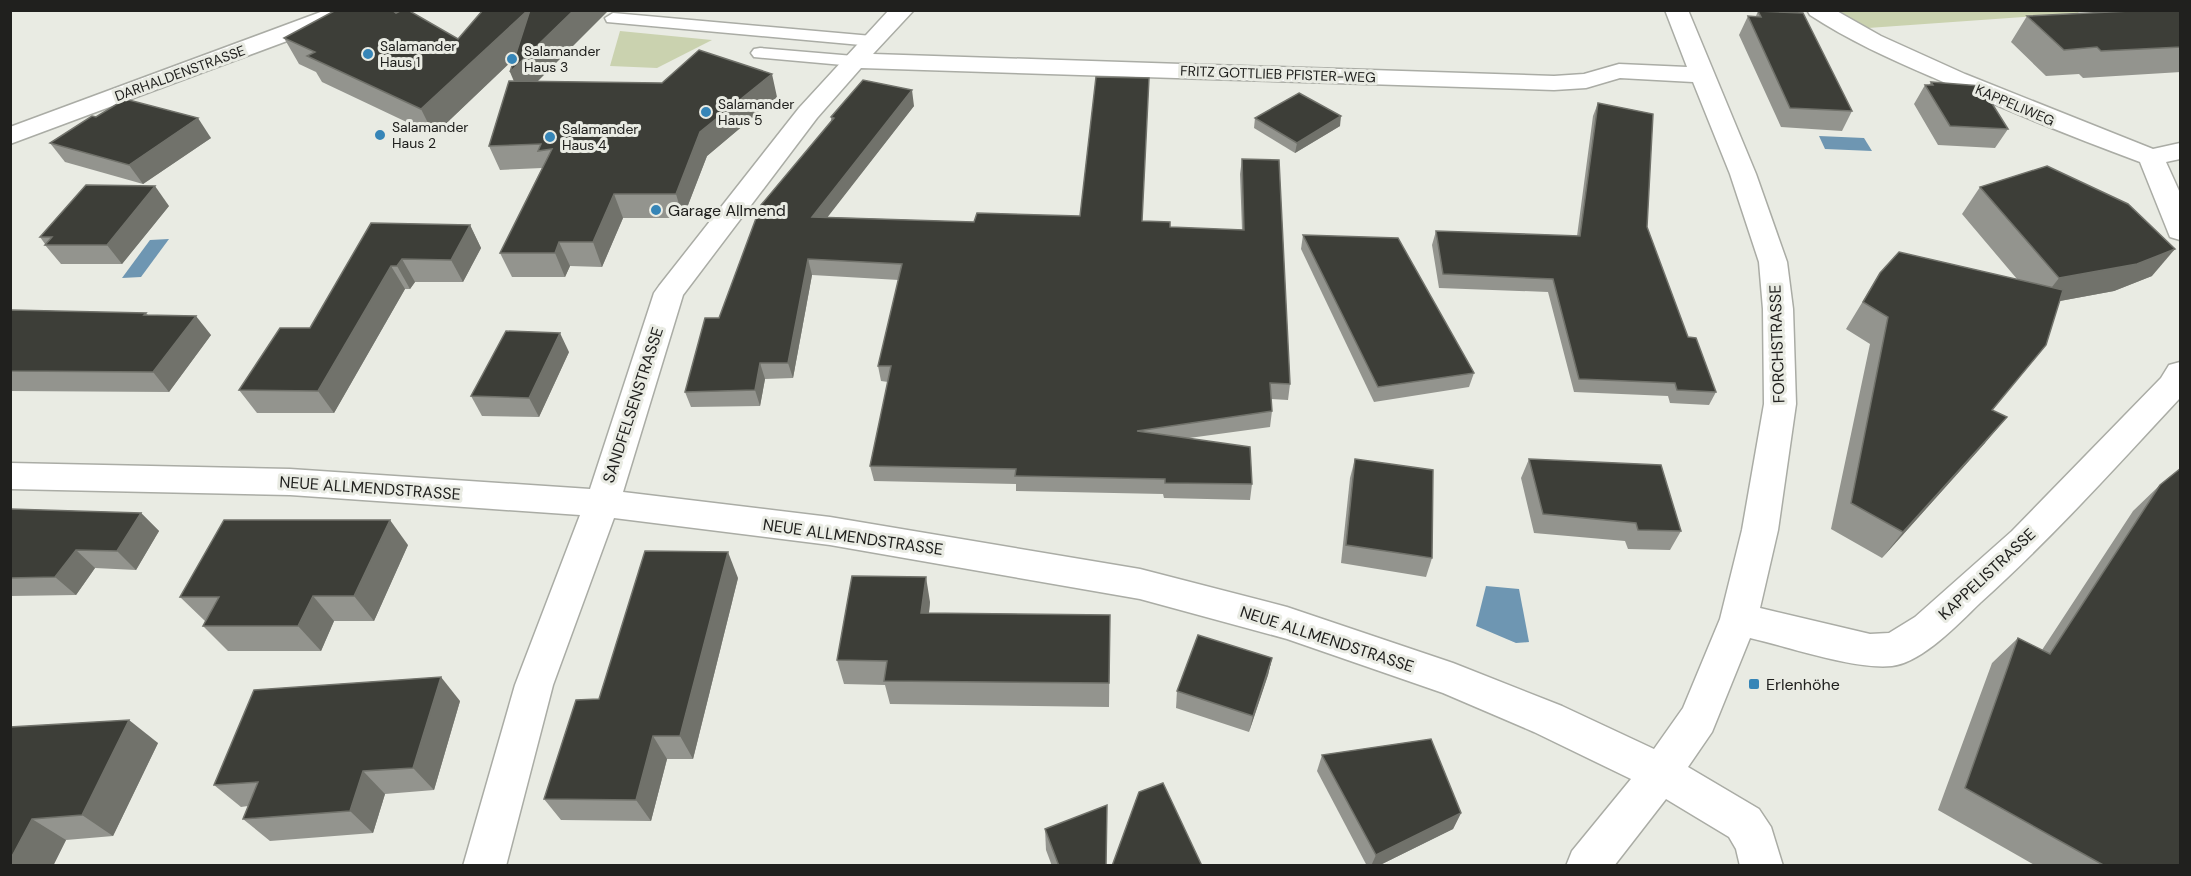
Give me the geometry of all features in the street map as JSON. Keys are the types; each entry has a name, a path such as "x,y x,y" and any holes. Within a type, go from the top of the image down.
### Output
{"street":[{"name":"DARHALDENSTRASSE","path":"10,136 349,10"},
{"name":"SANDFELSENSTRASSE","path":"484,866 534,685 602,503 669,293 808,113 903,10"},
{"name":"FORCHSTRASSE","path":"1587,866 1661,773 1698,719 1739,619 1760,530 1780,404 1779,309 1773,262 1743,174 1676,10"},
{"name":"KAPPELIWEG","path":"1818,10 1907,57 1982,91 2053,122 2151,157"},
{"name":"FRITZ GOTTLIEB PFISTER-WEG","path":"863,51 1554,83 1586,81 1619,71 1701,75"},
{"path":"2181,151 2151,157 2181,231"},
{"name":"KAPPELISTRASSE","path":"1739,619 1870,650 1895,649 1928,628 2025,541 2173,386 2181,373"},
{"name":"NEUE ALLMENDSTRASSE","path":"10,476 290,482 602,503 830,531 1140,584 1287,623 1453,680 1548,719 1661,773 1744,822 1756,842 1762,866"}],"lane":[{"path":"613,18 863,51"},
{"path":"760,53 863,51"}],"green space":[{"path":"2076,10 2079,13 1868,28 1835,11"},
{"path":"620,31 712,40 657,68 610,66"}],"water":[{"path":"1819,136 1864,138 1872,151 1825,149"},
{"path":"169,239 141,277 122,278 150,240"},
{"path":"1486,586 1519,589 1529,642 1516,643 1476,626"}],"building":[{"path":"336,10 392,10 396,13 408,10 458,39 483,10 528,10 421,109 307,56 315,52 284,38"},
{"path":"530,10 574,10 510,72"},
{"path":"2181,10 2181,47 2101,51 2097,47 2064,50 2027,16"},
{"path":"1758,11 1803,13 1852,111 1790,108 1748,16 1761,17"},
{"path":"699,50 772,74 700,132 676,194 614,194 593,242 559,242 555,253 500,253 552,149 538,151 541,144 489,146 509,81 662,83"},
{"path":"1096,77 1149,78 1142,221 1170,222 1170,227 1244,230 1242,159 1279,160 1290,384 1270,383 1272,411 1137,431 1250,447 1252,484 1165,483 1165,479 1015,476 1016,469 870,466 891,366 878,366 902,264 808,259 788,363 760,363 755,390 685,392 705,318 719,318 761,205 863,80 912,90 812,217 974,222 977,213 1080,216"},
{"path":"1931,82 1981,86 2008,129 1950,126 1925,85 1933,85"},
{"path":"1299,93 1341,116 1297,143 1255,118"},
{"path":"125,99 198,118 129,165 50,143 92,116 96,117"},
{"path":"1598,103 1653,114 1647,227 1688,337 1696,338 1716,392 1677,390 1675,383 1579,379 1553,279 1443,274 1436,231 1580,236"},
{"path":"2047,166 2128,204 2175,249 2137,264 2059,278 1980,187"},
{"path":"86,185 155,186 107,245 45,245 52,237 40,237"},
{"path":"371,223 470,225 451,260 402,259 397,266 391,266 318,391 239,390 280,328 310,328"},
{"path":"1303,235 1398,238 1474,373 1378,387"},
{"path":"1899,252 2063,290 2046,345 1992,410 2007,417 1903,532 1851,503 1888,317 1863,302 1880,273"},
{"path":"10,310 196,316 153,372 10,371"},
{"path":"506,331 560,333 529,398 471,396"},
{"path":"1355,459 1433,470 1432,558 1346,545"},
{"path":"1529,459 1661,465 1681,531 1638,530 1636,523 1543,514"},
{"path":"2181,468 2181,866 2105,866 1965,788 2018,638 2050,654 2160,485"},
{"path":"10,509 141,513 117,551 76,550 55,577 10,578"},
{"path":"224,520 390,520 354,596 313,596 298,626 203,626 219,597 180,597"},
{"path":"645,551 728,552 680,736 653,736 636,800 544,799 576,700 599,699"},
{"path":"852,576 926,577 921,613 1110,615 1109,683 884,681 887,661 837,660"},
{"path":"1198,635 1272,658 1253,716 1177,691"},
{"path":"441,677 413,768 363,771 350,811 243,819 258,782 214,785 254,690"},
{"path":"129,720 82,815 32,819 10,860 10,727"},
{"path":"1431,739 1461,813 1376,855 1322,755"},
{"path":"1163,783 1202,866 1112,866 1139,792"},
{"path":"1107,805 1106,866 1059,866 1045,829"}],"place":[{"name":"Salamander Haus 1","path":"368,54"},
{"name":"Salamander Haus 3","path":"512,59"},
{"name":"Salamander Haus 5","path":"706,112"},
{"name":"Salamander Haus 2","path":"380,135"},
{"name":"Salamander Haus 4","path":"550,137"},
{"name":"Garage Allmend","path":"656,210"},
{"name":"Erlenhöhe","path":"1754,684"}]}
